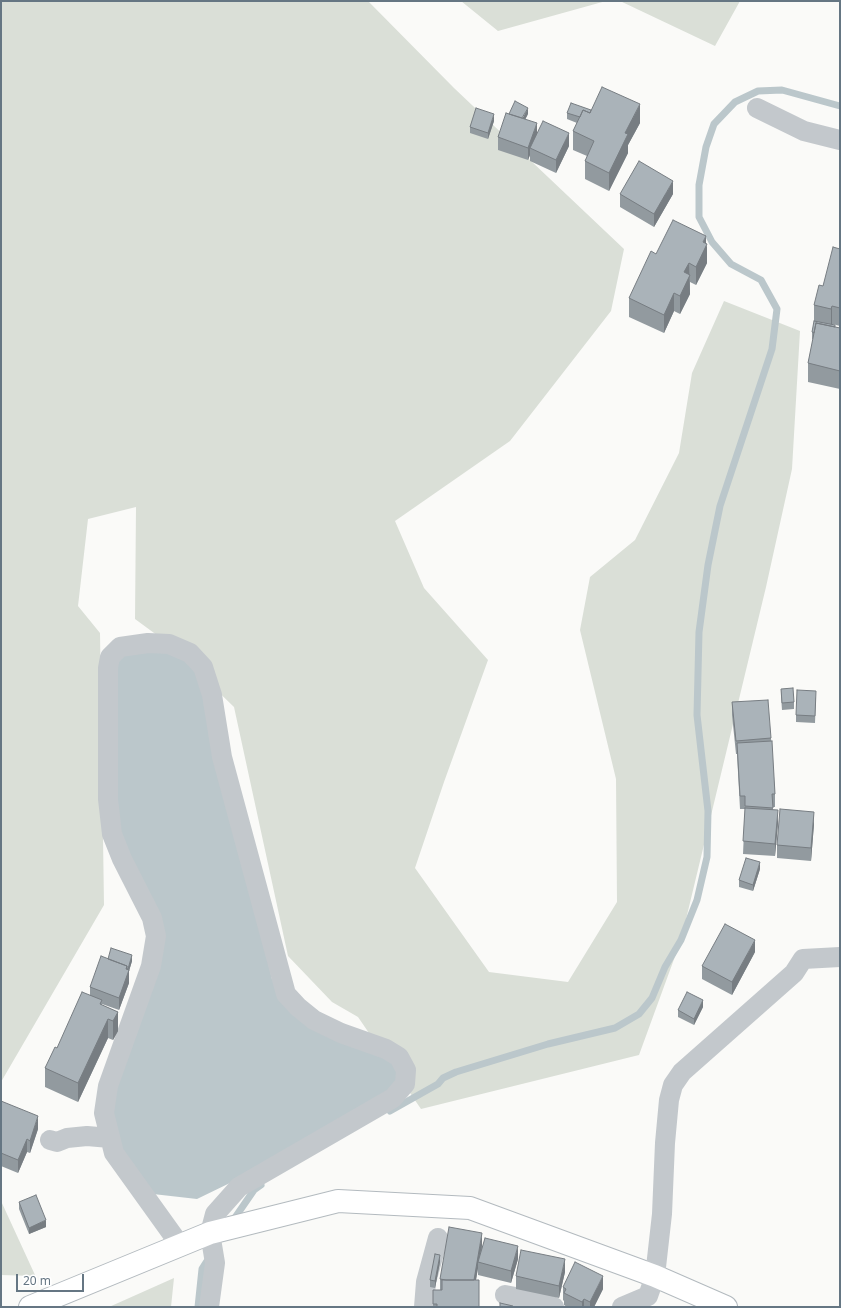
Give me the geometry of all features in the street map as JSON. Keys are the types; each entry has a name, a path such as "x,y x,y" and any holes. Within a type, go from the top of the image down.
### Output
{"street":[{"path":"757,108 804,132 840,140"},
{"path":"180,1245 114,1153 104,1113 108,1086 151,966 156,936 152,918 122,859 112,834 108,799 108,668 110,657 120,647 148,643 169,644 190,653 203,667 212,695 222,757 286,994 298,1007 314,1020 341,1033 386,1049 399,1057 406,1070 405,1084 393,1098 239,1187 215,1214 210,1233 215,1263 209,1307"},
{"path":"622,1307 648,1296 655,1276 662,1214 664,1143 669,1100 673,1085 682,1072 794,973 803,959 840,957"},
{"path":"50,1140 57,1142 87,1136 110,1138"},
{"path":"30,1307 210,1233 338,1201 470,1208 655,1276 726,1307"},
{"path":"424,1307 426,1282 438,1238"},
{"path":"505,1295 536,1301 554,1307"}],"shaded area":[{"path":"1,1 368,1 454,88 624,249 611,311 510,441 395,521 424,588 488,660 415,868 489,972 568,982 617,902 616,779 580,630 590,577 635,540 679,453 692,373 724,301 800,331 792,469 766,587 681,940 639,1055 421,1109 358,1017 332,1002 288,956 234,707 169,644 135,619 136,507 88,519 78,606 100,633 104,905 1,1082"},
{"path":"461,1 606,1 498,31"},
{"path":"620,1 740,1 715,46"},
{"path":"148,652 167,652 185,661 196,672 204,697 272,979 393,1063 397,1072 397,1081 387,1092 232,1182 197,1199 153,1194 121,1149 113,1112 116,1088 160,968 129,856 120,832 117,798 118,661 124,655"},
{"path":"1,1201 35,1275 35,1276 1,1275"},
{"path":"174,1278 171,1307 109,1307"}],"building":[{"path":"602,87 640,104 625,133 628,134 609,173 585,161 594,141 573,131 583,110 590,113"},
{"path":"515,101 528,108 522,118 509,114"},
{"path":"571,103 591,110 590,113 583,110 580,117 567,113"},
{"path":"476,108 494,114 488,133 470,127"},
{"path":"506,113 537,123 528,148 498,137"},
{"path":"543,121 569,133 556,160 530,148"},
{"path":"639,161 673,181 654,214 620,194"},
{"path":"673,220 706,236 703,242 707,244 696,267 689,263 684,272 690,275 680,296 674,293 664,315 629,298 651,251 656,254"},
{"path":"833,247 840,249 840,308 832,306 831,309 814,305 819,285 823,286"},
{"path":"814,321 835,325 835,327 816,323 814,333 812,332"},
{"path":"816,323 840,328 840,371 808,363"},
{"path":"793,688 794,702 782,703 781,689"},
{"path":"797,690 816,691 815,716 796,715"},
{"path":"768,700 771,738 736,741 732,702"},
{"path":"772,741 775,794 772,794 773,808 745,806 745,796 740,796 737,743"},
{"path":"745,808 778,810 775,844 743,841"},
{"path":"780,809 814,812 811,848 777,845"},
{"path":"746,858 760,862 753,885 739,880"},
{"path":"725,924 755,940 732,982 702,966"},
{"path":"111,948 132,955 128,969 127,966 108,959"},
{"path":"101,956 127,966 126,969 129,970 119,998 90,987"},
{"path":"82,992 102,1000 100,1004 118,1012 113,1021 108,1019 78,1083 45,1068 55,1047 57,1048"},
{"path":"687,992 703,1000 694,1019 678,1010"},
{"path":"1,1101 38,1116 30,1141 27,1139 18,1160 1,1153"},
{"path":"36,1195 46,1220 29,1228 19,1202"},
{"path":"449,1227 482,1233 474,1280 440,1279"},
{"path":"485,1238 518,1246 511,1271 478,1262"},
{"path":"521,1250 565,1259 559,1286 516,1276"},
{"path":"435,1254 440,1255 435,1281 430,1280"},
{"path":"575,1262 603,1276 590,1302 584,1299 582,1302 564,1293 566,1289 563,1287"},
{"path":"442,1280 479,1280 479,1307 437,1307 437,1304 433,1304 433,1290 442,1290"},
{"path":"500,1303 513,1306 500,1307"}],"waterway":[{"path":"390,1111 438,1084 443,1078 456,1072 548,1044 615,1028 639,1014 652,998 665,967 681,940 697,900 707,857 708,811 697,715 699,632 708,565 720,506 772,349 777,309 761,280 731,264 712,242 699,217 699,185 706,147 714,124 735,102 758,91 782,90 840,106"},
{"path":"232,1222 254,1190 261,1185"},
{"path":"198,1307 202,1269 209,1258"}]}
